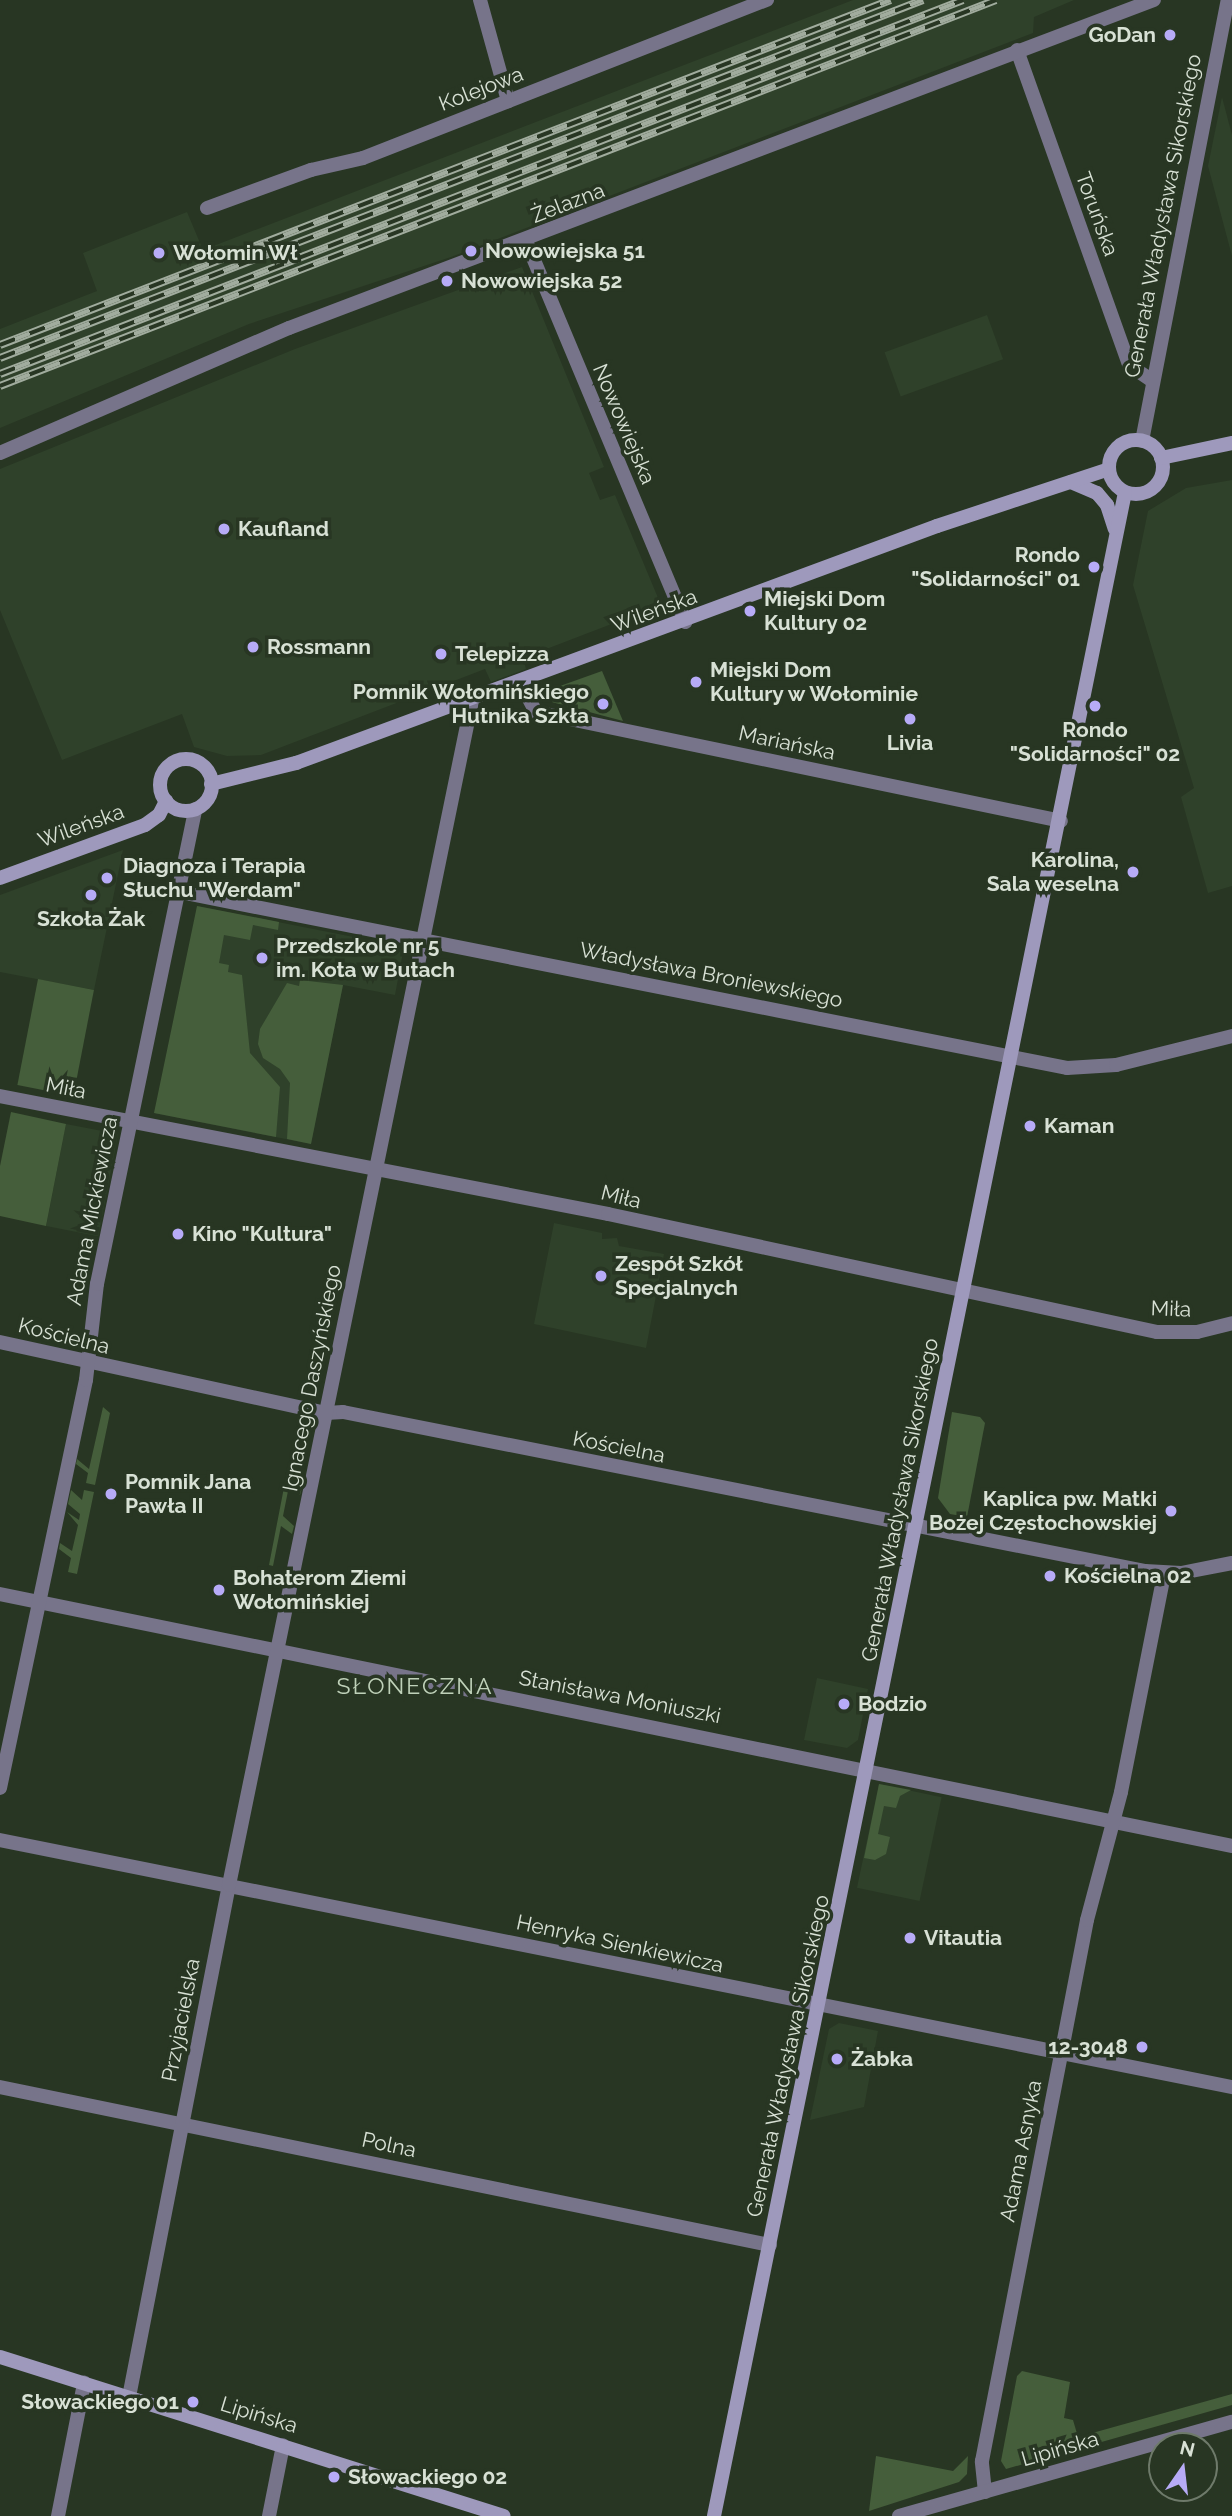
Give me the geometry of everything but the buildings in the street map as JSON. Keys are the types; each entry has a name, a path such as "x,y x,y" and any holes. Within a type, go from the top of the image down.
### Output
{"street":[{"path":"480,0 508,101"},
{"name":"Kolejowa","path":"207,208 311,170 363,158 767,0"},
{"name":"Żelazna","path":"0,453 289,328 526,241 1017,50 1154,0"},
{"name":"Generała Władysława Sikorskiego","path":"1142,441 1228,0"},
{"name":"Toruńska","path":"1017,50 1132,370 1152,380"},
{"name":"Nowowiejska","path":"526,241 685,622"},
{"path":"1142,441 1161,458 1162,471 1154,487 1143,493 1125,492 1111,479 1109,469 1120,445 1142,441"},
{"path":"1161,458 1232,443"},
{"name":"Wileńska","path":"211,784 296,764 521,684 1069,481 1109,469"},
{"path":"1069,481 1084,485 1107,505 1115,534"},
{"name":"Generała Władysława Sikorskiego","path":"715,2516 821,2007 1125,492"},
{"name":"Mariańska","path":"521,684 536,712 1061,821"},
{"name":"Ignacego Daszyńskiego","path":"279,1651 472,701"},
{"path":"189,759 202,765 211,784 209,796 195,809 183,810 166,802 160,782 165,769 176,761 189,759"},
{"name":"Wileńska","path":"0,878 145,825 159,815 166,802"},
{"name":"Adama Mickiewicza","path":"0,1788 86,1380 97,1284 195,809"},
{"name":"Władysława Broniewskiego","path":"180,892 1067,1068 1099,1068 1232,1036"},
{"name":"Miła","path":"0,1096 964,1288 1157,1332 1197,1332 1232,1323"},
{"name":"Kościelna","path":"0,1342 86,1363 326,1413 344,1412 916,1528 1164,1574 1232,1563"},
{"name":"Adama Asnyka","path":"985,2491 982,2461 1087,1920 1115,1820 1164,1574"},
{"name":"Stanisława Moniuszki","path":"0,1594 868,1768 1232,1846"},
{"name":"Przyjacielska","path":"129,2397 229,1885 279,1651"},
{"name":"Henryka Sienkiewicza","path":"0,1840 821,2007 1232,2087"},
{"name":"Polna","path":"0,2087 770,2245"},
{"name":"Lipińska","path":"0,2357 283,2445 483,2513 504,2516"},
{"path":"58,2516 84,2384"},
{"name":"Lipińska","path":"899,2516 1232,2422"},
{"path":"269,2516 283,2445"}],"shaded area":[{"path":"853,0 1074,0 1034,17 1033,33 451,257 249,324 0,428 0,329 97,291 83,253 187,212 203,250"},
{"path":"1222,97 1232,135 1232,256 1208,166"},
{"path":"522,267 604,467 589,473 600,500 615,495 661,605 523,658 526,669 491,682 485,669 261,755 227,756 194,747 182,714 62,760 0,610 0,469 295,349"},
{"path":"987,315 1003,359 901,396 885,352"},
{"path":"1232,480 1232,886 1208,893 1181,797 1194,788 1133,585 1148,511 1186,488"},
{"path":"602,671 623,721 544,700 546,691"},
{"path":"123,850 94,990 0,972 0,895"},
{"path":"197,906 404,947 395,995 343,985 311,1144 154,1113 184,997"},
{"path":"197,906 279,922 278,930 253,925 250,940 224,935 219,963 229,965 228,972 242,975 250,1053 280,1087 276,1137 154,1113"},
{"path":"38,979 94,990 73,1096 17,1085"},
{"path":"300,980 343,985 311,1144 287,1139 290,1083 280,1069 263,1058 258,1044 260,1029 287,983 299,986"},
{"path":"11,1112 66,1124 46,1226 0,1216 0,1166"},
{"path":"66,1124 118,1134 98,1236 46,1226"},
{"name":"Zespół Szkół Specjalnych","path":"554,1223 602,1233 602,1239 617,1238 619,1246 664,1254 646,1348 534,1324"},
{"path":"103,1407 110,1413 95,1485 86,1483 88,1473 76,1464 77,1459 89,1469"},
{"path":"952,1412 980,1417 985,1423 967,1517 950,1514 938,1498"},
{"path":"286,1477 302,1488 300,1495 289,1486 283,1516 294,1526 292,1534 281,1526 273,1566 269,1565"},
{"path":"71,1490 82,1500 84,1490 94,1492 77,1574 68,1572 71,1558 59,1549 60,1543 72,1551 78,1525 67,1512 79,1520 80,1514 68,1504"},
{"path":"817,1678 868,1689 858,1740 847,1748 804,1740"},
{"path":"879,1784 942,1797 920,1901 857,1888"},
{"path":"879,1784 911,1790 900,1796 896,1808 884,1806 878,1834 890,1837 886,1854 875,1860 864,1858"},
{"path":"839,2023 878,2031 864,2107 810,2120 829,2029"},
{"path":"1022,2371 1070,2382 1064,2418 1073,2420 1078,2437 1232,2394 1232,2405 1006,2469 1001,2461 1017,2376"},
{"path":"876,2456 953,2471 968,2456 967,2474 959,2482 869,2511"}],"railway":[{"path":"0,345 891,0"},
{"path":"0,358 923,0"},
{"path":"0,374 963,0"},
{"path":"0,386 996,0"}],"place":[{"name":"GoDan","path":"1170,35"},
{"name":"Nowowiejska 51","path":"471,251"},
{"name":"Wołomin Wł","path":"159,253"},
{"name":"Nowowiejska 52","path":"447,281"},
{"name":"Kaufland","path":"224,529"},
{"name":"Rondo \"Solidarności\" 01","path":"1094,567"},
{"name":"Miejski Dom Kultury 02","path":"750,611"},
{"name":"Rossmann","path":"253,647"},
{"name":"Telepizza","path":"441,654"},
{"name":"Miejski Dom Kultury w Wołominie","path":"696,682"},
{"name":"Pomnik Wołomińskiego Hutnika Szkła","path":"603,704"},
{"name":"Rondo \"Solidarności\" 02","path":"1095,706"},
{"name":"Livia","path":"910,719"},
{"name":"Karolina, Sala weselna","path":"1133,872"},
{"name":"Diagnoza i Terapia Słuchu \"Werdam\"","path":"107,878"},
{"name":"Szkoła Żak","path":"91,895"},
{"name":"Przedszkole nr 5 im. Kota w Butach","path":"262,958"},
{"name":"Kaman","path":"1030,1126"},
{"name":"Kino \"Kultura\"","path":"178,1234"},
{"name":"Zespół Szkół Specjalnych","path":"601,1276"},
{"name":"Pomnik Jana Pawła II","path":"111,1494"},
{"name":"Kaplica pw. Matki Bożej Częstochowskiej","path":"1171,1511"},
{"name":"Kościelna 02","path":"1050,1576"},
{"name":"Bohaterom Ziemi Wołomińskiej","path":"219,1590"},
{"name":"Bodzio","path":"844,1704"},
{"name":"Vitautia","path":"910,1938"},
{"name":"12-3048","path":"1142,2047"},
{"name":"Żabka","path":"837,2059"},
{"name":"Słowackiego 01","path":"193,2402"},
{"name":"Słowackiego 02","path":"334,2477"}],"district":[{"name":"SŁONECZNA","path":"415,1686"}]}
